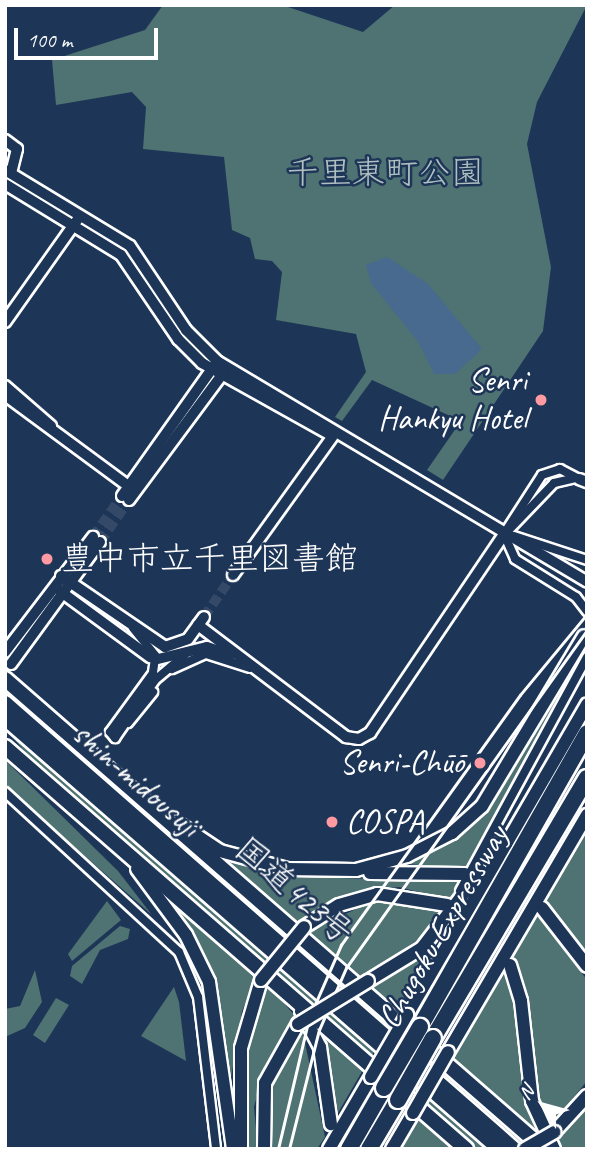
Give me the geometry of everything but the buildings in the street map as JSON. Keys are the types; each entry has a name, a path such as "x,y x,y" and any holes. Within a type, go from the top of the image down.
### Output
{"highway":[{"name":"国道423号","path":"5,679 164,814 544,1149"},
{"path":"5,690 69,736"},
{"name":"shin-midousuji","path":"5,703 514,1149"},
{"name":"shin-midousuji","path":"5,718 499,1149"},
{"name":"Chugoku Expressway","path":"349,1149 587,733"},
{"path":"5,737 55,791"},
{"path":"5,747 125,855 256,964 466,1149"},
{"name":"Chugoku Expressway","path":"369,1149 587,778"}],"main road":[{"path":"356,870 407,856 473,815 584,636"},
{"path":"329,1149 587,704"},
{"path":"264,1149 265,1083 298,1024 368,981 436,933 534,794"},
{"path":"164,814 241,858 295,870 465,874"},
{"path":"392,1149 587,815"},
{"path":"125,855 170,910 206,974 233,1149"},
{"path":"241,1149 241,1048 261,980 304,927 339,905 377,894 447,905"},
{"path":"542,908 587,966"},
{"path":"256,964 314,1031 331,1124"},
{"path":"510,965 521,1001 532,1101 554,1149"},
{"path":"526,1149 554,1132 587,1096"}],"street":[{"path":"5,140 17,149 8,171 138,255 186,330 219,369 587,582"},
{"path":"5,184 78,218"},
{"path":"5,322 78,218"},
{"path":"5,386 129,493 219,369"},
{"path":"5,395 51,426"},
{"path":"233,575 333,436"},
{"path":"201,621 250,668 346,737 370,733 545,473 560,469 583,481"},
{"path":"504,534 528,517 554,484 583,481"},
{"path":"504,534 587,560"},
{"path":"504,534 514,559 586,610"},
{"path":"5,652 96,539"},
{"path":"11,664 62,594 63,580"},
{"path":"63,580 165,647 178,646 201,621"},
{"path":"62,594 154,658 214,647 240,659"},
{"path":"154,658 153,673 111,735 119,737 155,680 189,652 201,621"},
{"path":"133,628 154,658 155,680"},
{"path":"125,727 178,665 213,654 250,668"},
{"path":"436,933 587,657"},
{"path":"5,792 179,952 198,997 216,1149"}],"green space":[{"name":"千里東町公園","path":"163,5 282,5 363,32 395,5 587,5 537,102 527,144 551,267 543,331 443,480 427,470 461,421 372,380 342,421 335,417 366,372 356,334 276,320 282,272 272,261 255,259 250,238 232,230 224,157 143,149 146,107 132,92 56,105 52,60 145,30"},
{"path":"587,641 468,869 406,864 476,818"},
{"path":"28,714 174,830 393,1020 388,1029"},
{"path":"5,729 375,1050 370,1059 46,775"},
{"path":"5,760 118,871 152,915 5,786"},
{"path":"587,833 587,952 544,904"},
{"path":"226,861 302,877 462,881 450,900 399,887 352,893 299,925"},
{"path":"158,889 258,975 242,1011 231,1078 209,965 187,923"},
{"path":"107,901 121,920 72,961 68,954"},
{"path":"372,901 422,903 443,912 420,938 361,979 307,933"},
{"path":"538,914 587,980 587,1081 548,1128 535,1082 527,1002 512,959"},
{"path":"120,926 130,929 128,939 100,950 82,984 70,976 72,966"},
{"path":"436,946 398,1012 370,987 400,971"},
{"path":"35,970 42,1002 25,1028 5,1037 5,1009 20,1006"},
{"path":"504,972 514,1001 535,1132 453,1060"},
{"path":"266,983 297,1018 265,1065 254,1107 258,1149 244,1149 248,1045"},
{"path":"174,987 179,1002 186,1061 141,1036"},
{"path":"56,998 69,1005 45,1043 33,1035"},
{"path":"302,1029 325,1137 317,1149 271,1149 272,1082"},
{"path":"320,1031 364,1068 335,1118 329,1062"},
{"path":"448,1069 539,1149 525,1149 443,1078"},
{"path":"430,1099 487,1149 473,1149 425,1108"},
{"path":"587,1106 587,1149 563,1149 555,1139"},
{"path":"420,1117 457,1149 402,1149"}],"water":[{"path":"387,257 428,284 482,349 455,374 434,374 419,343 371,283 366,265"}],"tunnel":[{"path":"93,537 122,496"},
{"path":"100,542 129,500"},
{"path":"204,617 233,575"},
{"path":"476,877 542,908"},
{"path":"447,905 482,926 509,963"}],"railway":[{"path":"278,1149 309,1018 341,945 520,695 587,614"},
{"path":"289,1149 319,1030 346,968 587,630"}],"place":[{"name":"Senri Hankyu Hotel","path":"541,400"},
{"name":"豊中市立千里図書館","path":"47,559"},
{"name":"Senri-Chūō","path":"480,763"},
{"name":"COSPA","path":"332,822"}]}
